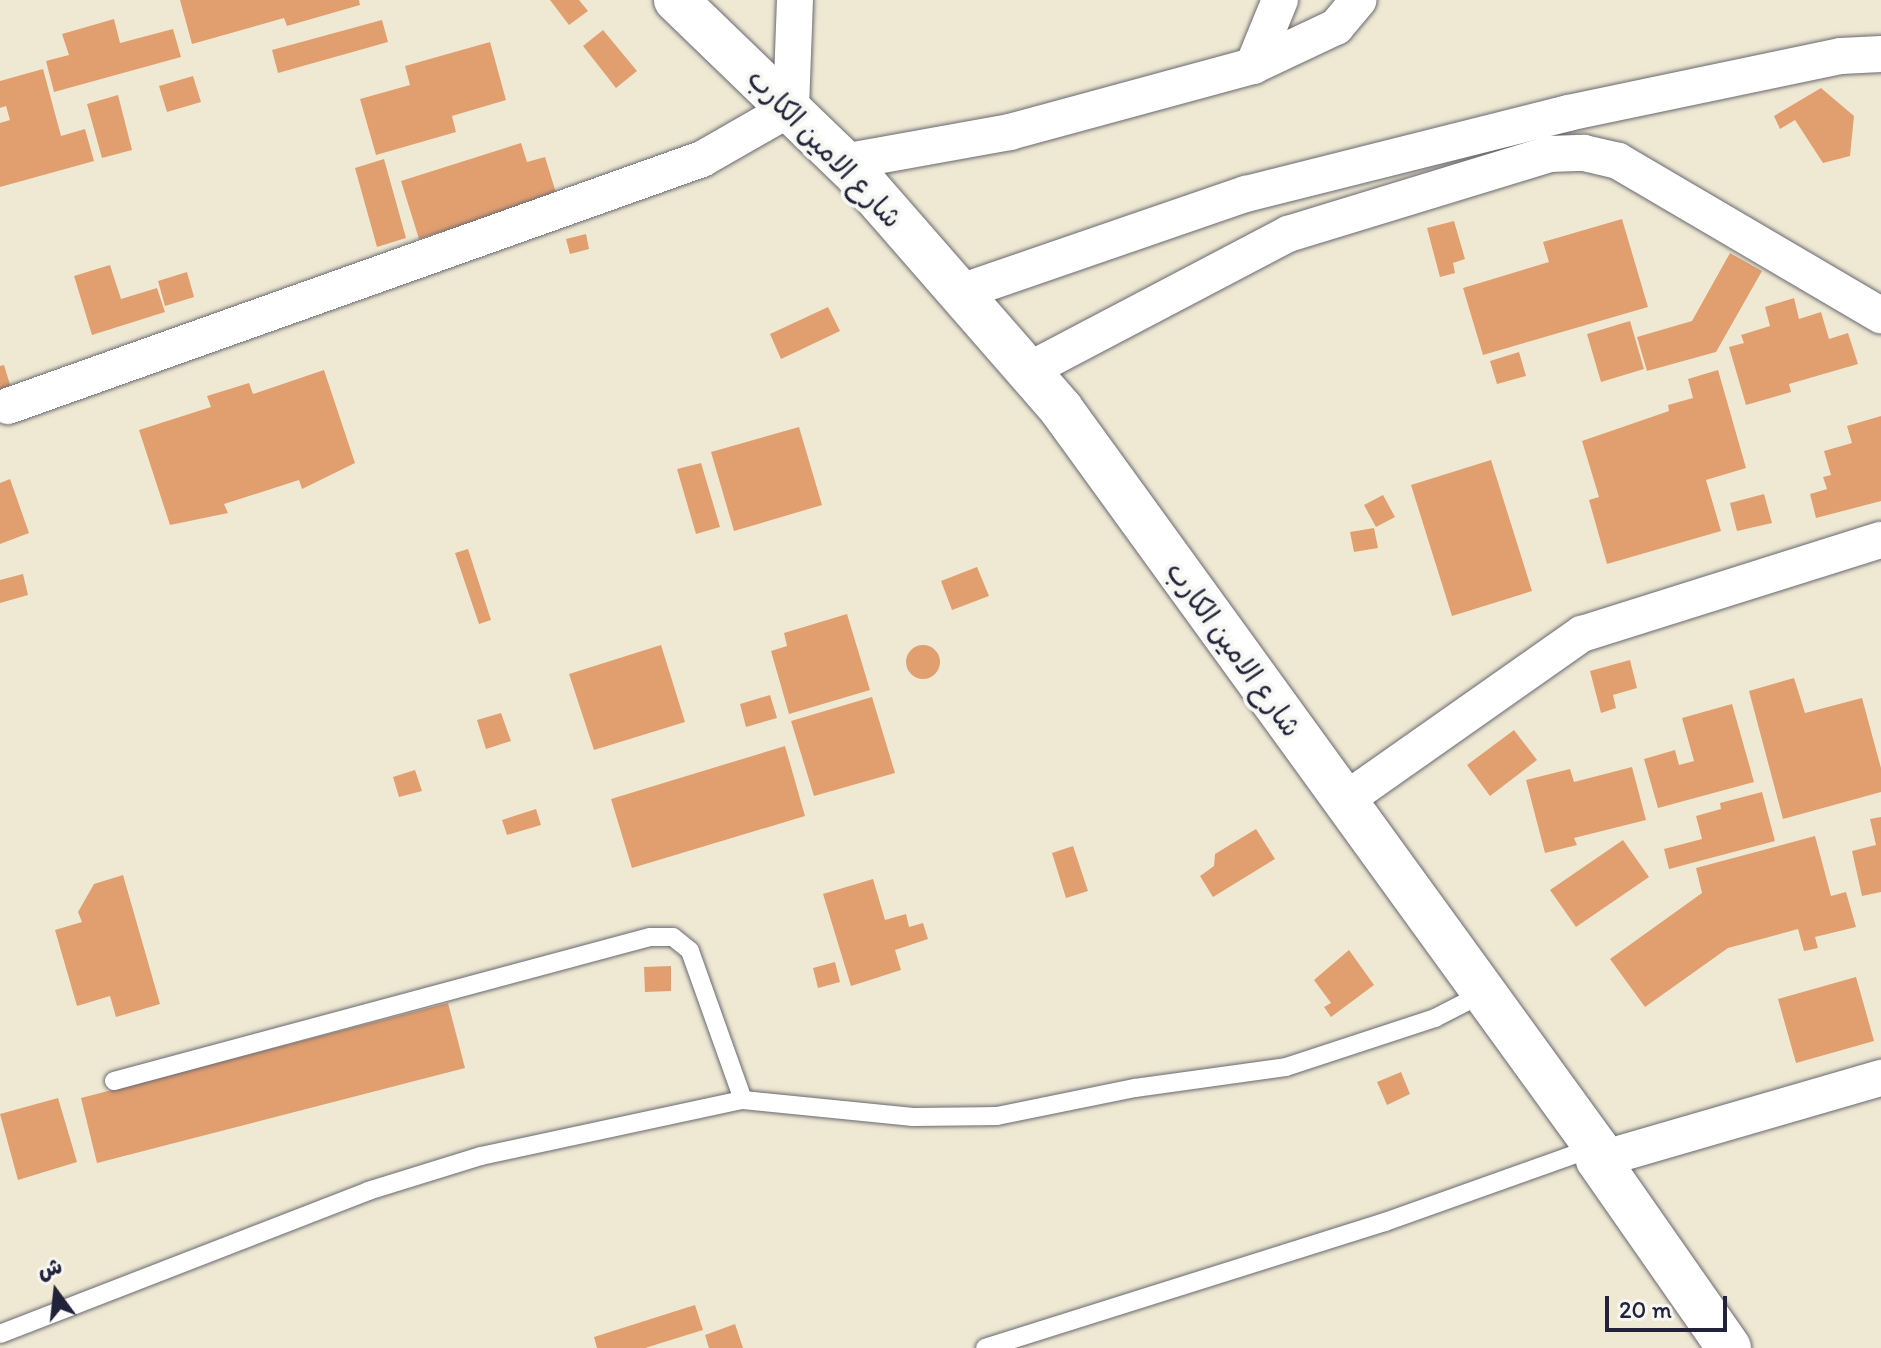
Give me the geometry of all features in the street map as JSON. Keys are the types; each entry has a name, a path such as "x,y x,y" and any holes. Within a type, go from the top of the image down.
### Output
{"street":[{"name":"شارع الامين الكارب","path":"676,0 791,108 843,162 1029,370 1597,1153 1729,1348"},
{"path":"8,406 702,159 791,108 795,0"},
{"path":"1253,66 1280,0"},
{"path":"843,162 1010,132 1253,66 1336,27 1359,0"},
{"path":"958,293 1246,194 1568,113 1841,56 1881,54"},
{"path":"1029,370 1288,234 1549,154 1584,153 1618,161 1881,315"},
{"path":"1344,801 1582,634 1881,540"},
{"path":"1597,1153 1881,1078"}],"lane":[{"path":"114,1081 650,937 673,937 690,951 743,1100"},
{"path":"0,1334 368,1191 481,1156 743,1100 913,1117 997,1116 1135,1088 1286,1067 1435,1018 1482,994"},
{"path":"985,1348 1597,1153"}],"building":[{"path":"180,0 359,0 360,5 287,26 284,18 192,44"},
{"path":"550,0 579,0 588,11 569,25"},
{"path":"114,19 120,43 173,29 181,57 54,92 46,61 69,55 62,34"},
{"path":"382,20 388,42 278,73 272,50"},
{"path":"603,30 637,71 616,88 583,46"},
{"path":"490,42 506,100 452,116 456,132 376,155 360,99 410,85 405,66"},
{"path":"43,69 61,136 85,129 94,161 0,187 0,123 10,120 6,106 0,108 0,81"},
{"path":"193,76 201,102 167,112 159,86"},
{"path":"1821,88 1854,116 1850,156 1823,163 1795,120 1780,129 1774,116"},
{"path":"118,95 132,150 102,158 87,104"},
{"path":"521,143 527,162 545,157 557,196 419,239 401,181"},
{"path":"384,159 406,238 377,247 355,168"},
{"path":"1622,219 1648,307 1483,355 1463,288 1549,262 1543,242"},
{"path":"1454,221 1465,259 1453,263 1455,273 1440,277 1427,228"},
{"path":"586,234 589,249 570,254 566,239"},
{"path":"1730,253 1762,271 1716,352 1647,371 1637,337 1692,321"},
{"path":"110,265 121,299 157,288 165,312 92,335 74,276"},
{"path":"187,272 194,297 165,306 158,281"},
{"path":"1794,298 1799,319 1821,312 1829,339 1848,333 1858,364 1789,384 1791,392 1746,405 1729,347 1744,343 1741,335 1770,326 1765,307"},
{"path":"828,307 840,331 781,359 770,334"},
{"path":"1630,321 1644,369 1601,382 1587,334"},
{"path":"1519,352 1526,376 1497,384 1490,361"},
{"path":"4,365 11,388 0,392 0,366"},
{"path":"324,370 355,463 302,489 299,480 224,504 228,513 170,525 139,430 211,407 207,396 249,383 253,394"},
{"path":"1718,370 1746,468 1706,480 1721,531 1607,564 1589,500 1599,497 1582,441 1669,411 1668,405 1693,398 1688,379"},
{"path":"1881,416 1881,501 1816,518 1810,494 1827,489 1823,477 1831,475 1824,451 1852,443 1847,426"},
{"path":"799,427 822,505 734,531 711,452"},
{"path":"1491,460 1532,591 1452,616 1411,485"},
{"path":"701,463 720,527 696,534 677,469"},
{"path":"10,479 29,533 0,544 0,483"},
{"path":"1764,494 1772,523 1737,531 1730,503"},
{"path":"1383,495 1395,517 1376,527 1364,505"},
{"path":"1374,528 1378,548 1354,552 1350,532"},
{"path":"468,549 491,620 479,624 455,553"},
{"path":"977,567 989,596 952,610 941,581"},
{"path":"23,574 28,595 0,603 0,580"},
{"path":"847,614 870,690 789,714 771,651 787,646 784,633"},
{"path":"661,645 685,722 594,750 569,674"},
{"path":"923,645 935,650 940,662 935,674 923,679 911,674 906,662 911,650"},
{"path":"1630,660 1637,688 1613,695 1616,708 1601,713 1590,671"},
{"path":"1794,678 1805,713 1862,698 1881,768 1881,792 1783,819 1749,691"},
{"path":"770,695 777,718 746,727 740,704"},
{"path":"872,697 895,773 814,796 791,721"},
{"path":"1732,704 1754,782 1658,808 1644,759 1675,750 1679,765 1694,761 1682,718"},
{"path":"501,713 511,741 486,749 477,720"},
{"path":"1514,730 1537,760 1490,796 1467,765"},
{"path":"785,746 805,816 632,868 611,799"},
{"path":"1632,767 1646,820 1574,838 1577,845 1545,853 1526,780 1570,769 1574,782"},
{"path":"415,770 422,791 399,797 393,777"},
{"path":"1762,792 1775,841 1669,869 1664,849 1702,839 1696,816 1721,809 1720,803"},
{"path":"536,809 541,825 507,835 502,820"},
{"path":"1881,817 1881,892 1862,896 1852,851 1876,845 1870,819"},
{"path":"1256,829 1275,859 1213,897 1200,876 1214,866 1215,854"},
{"path":"1815,836 1831,896 1846,892 1856,927 1815,937 1818,948 1804,951 1798,929 1728,948 1645,1007 1610,959 1702,893 1696,868"},
{"path":"1623,840 1649,877 1576,927 1550,890"},
{"path":"1073,846 1088,891 1066,898 1052,853"},
{"path":"123,875 160,1004 116,1017 110,996 77,1006 55,930 82,922 78,912 94,884"},
{"path":"873,879 885,920 906,914 909,927 923,923 928,939 895,950 901,970 851,986 823,894"},
{"path":"1349,950 1374,985 1331,1017 1324,1007 1331,1003 1314,980"},
{"path":"835,962 840,982 818,988 813,968"},
{"path":"671,966 671,991 645,992 644,967"},
{"path":"1856,977 1874,1041 1796,1063 1778,999"},
{"path":"448,1003 465,1068 97,1163 81,1098"},
{"path":"1401,1072 1410,1094 1387,1105 1377,1082"},
{"path":"58,1098 77,1162 18,1180 0,1114"},
{"path":"695,1305 703,1330 645,1348 597,1348 594,1337"},
{"path":"735,1324 743,1348 709,1348 705,1335"}]}
